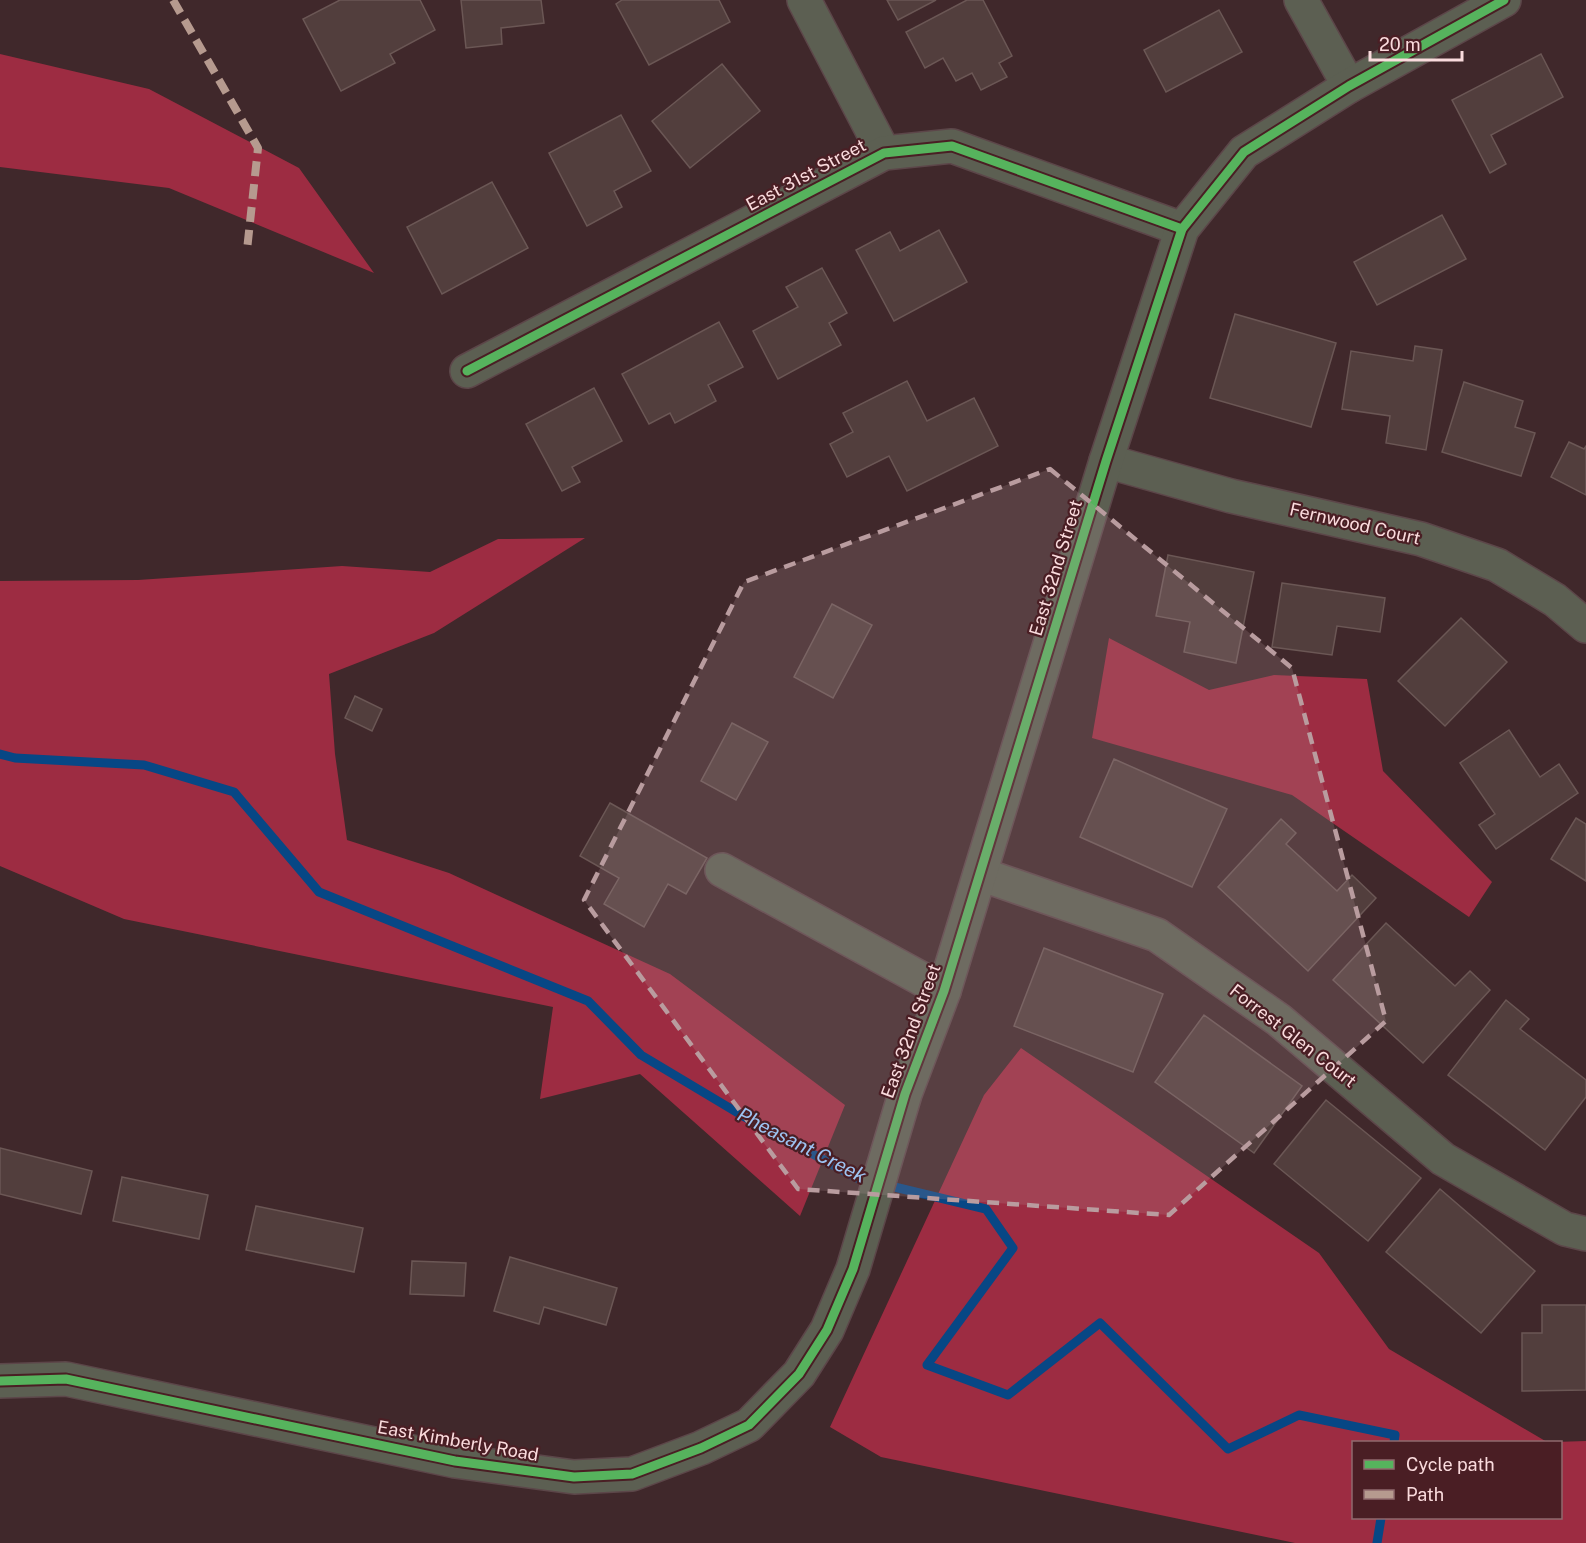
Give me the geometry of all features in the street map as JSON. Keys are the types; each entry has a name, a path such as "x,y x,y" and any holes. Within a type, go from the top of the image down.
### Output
{"street":[{"path":"804,0 884,153"},
{"path":"1301,0 1349,86"},
{"name":"East 32nd Street","path":"840,1299 853,1269 905,1094 944,991 1106,461 1182,229 1244,152 1349,86 1504,0"},
{"name":"East 31st Street","path":"467,371 884,153 952,146 1182,229"},
{"name":"Fernwood Court","path":"1106,461 1231,496 1420,539 1497,565 1556,600 1586,626"},
{"path":"722,870 944,991"},
{"name":"Forrest Glen Court","path":"980,874 1157,935 1280,1020 1443,1159 1565,1229 1586,1234"},
{"name":"East Kimberly Road","path":"0,1381 66,1379 455,1461 574,1477 632,1474 701,1448 749,1425 799,1374 828,1330 840,1299"}],"highlighted area":[{"path":"1050,469 1292,668 1386,1021 1169,1215 798,1189 584,900 744,582"}],"shaded area":[{"path":"0,54 149,89 299,168 374,273 169,188 0,167"},
{"path":"585,538 434,633 329,674 335,754 347,840 449,873 670,974 845,1105 800,1216 640,1074 540,1099 553,1007 124,919 0,866 0,581 138,580 342,566 430,572 498,539"},
{"path":"1109,638 1209,690 1274,675 1367,679 1383,771 1492,882 1469,917 1292,795 1092,738"},
{"path":"1021,1048 1319,1253 1389,1349 1545,1441 1352,1441 1352,1519 1562,1519 1562,1442 1586,1441 1586,1543 1295,1543 881,1457 830,1427 984,1095"}],"building":[{"path":"340,0 420,0 435,30 390,54 395,63 341,91 303,19"},
{"path":"461,0 541,0 544,23 501,28 502,44 466,48"},
{"path":"622,0 719,0 730,22 649,65 616,4"},
{"path":"887,0 936,0 898,20"},
{"path":"967,0 983,0 1012,56 999,63 1007,77 981,90 972,73 956,81 943,58 925,68 906,32"},
{"path":"1219,10 1242,52 1166,92 1144,50"},
{"path":"1541,54 1563,97 1491,135 1506,164 1490,173 1452,100"},
{"path":"722,64 760,111 690,168 652,121"},
{"path":"621,115 651,171 614,191 622,207 587,226 549,153"},
{"path":"492,182 528,248 442,294 407,227"},
{"path":"1442,215 1466,259 1377,305 1354,262"},
{"path":"939,230 967,282 894,321 856,250 890,232 900,251"},
{"path":"822,268 847,313 829,323 841,345 778,379 753,331 798,307 786,287"},
{"path":"1235,314 1336,343 1311,427 1210,398"},
{"path":"719,322 743,367 708,385 716,401 675,423 670,413 649,424 622,374"},
{"path":"1415,346 1442,350 1426,450 1386,443 1390,416 1342,409 1351,351 1413,361"},
{"path":"907,381 927,421 974,398 998,446 907,491 889,456 847,477 830,444 853,432 843,413"},
{"path":"1464,382 1523,401 1515,427 1535,433 1521,476 1442,452"},
{"path":"594,388 622,441 572,467 580,482 562,491 526,424"},
{"path":"1569,442 1584,449 1586,446 1586,495 1551,477"},
{"path":"1168,555 1254,572 1236,663 1184,652 1190,622 1156,616"},
{"path":"1282,583 1385,598 1380,632 1337,626 1332,655 1272,647"},
{"path":"832,604 872,625 833,698 794,677"},
{"path":"1461,618 1507,662 1445,726 1398,681"},
{"path":"355,696 382,709 372,731 345,718"},
{"path":"732,723 768,742 736,800 701,781"},
{"path":"1509,730 1540,777 1559,764 1578,793 1496,849 1479,825 1495,814 1460,763"},
{"path":"1114,759 1227,809 1192,887 1080,837"},
{"path":"610,803 707,858 686,894 668,884 644,927 604,904 619,878 580,856"},
{"path":"1576,818 1586,824 1586,881 1551,859"},
{"path":"1281,819 1296,833 1286,844 1337,891 1352,875 1376,898 1308,971 1218,887"},
{"path":"1386,923 1455,986 1470,971 1490,990 1423,1063 1333,980"},
{"path":"1044,948 1163,994 1133,1072 1014,1026"},
{"path":"1506,1000 1529,1019 1520,1029 1586,1080 1586,1097 1545,1150 1448,1075"},
{"path":"1204,1015 1302,1086 1254,1153 1155,1082"},
{"path":"1326,1100 1421,1178 1368,1241 1274,1164"},
{"path":"0,1148 92,1171 81,1214 0,1194"},
{"path":"122,1177 208,1195 199,1239 113,1221"},
{"path":"1440,1189 1535,1271 1481,1333 1386,1252"},
{"path":"256,1206 363,1228 354,1272 246,1250"},
{"path":"510,1257 617,1288 606,1325 544,1307 539,1324 494,1311"},
{"path":"412,1261 466,1263 464,1296 410,1294"},
{"path":"1542,1305 1586,1305 1586,1390 1522,1391 1522,1333 1542,1333"}],"waterway":[{"name":"Pheasant Creek","path":"0,754 15,758 144,765 234,792 319,892 588,1001 641,1055 743,1116 857,1178 986,1209 1013,1248 927,1365 1008,1395 1100,1323 1228,1449 1299,1415 1395,1435 1394,1441"},
{"name":"Pheasant Creek","path":"1377,1543 1381,1519"}],"marked path":[{"path":"173,0 258,148 247,250"}],"cycle path":[{"path":"0,1381 66,1379 455,1461 574,1477 632,1474 701,1448 749,1425 799,1374 827,1330 853,1269 905,1094 944,991 1106,461 1182,229 1244,152 1349,86 1504,0"},
{"path":"467,371 884,153 952,146 1182,229"}]}
